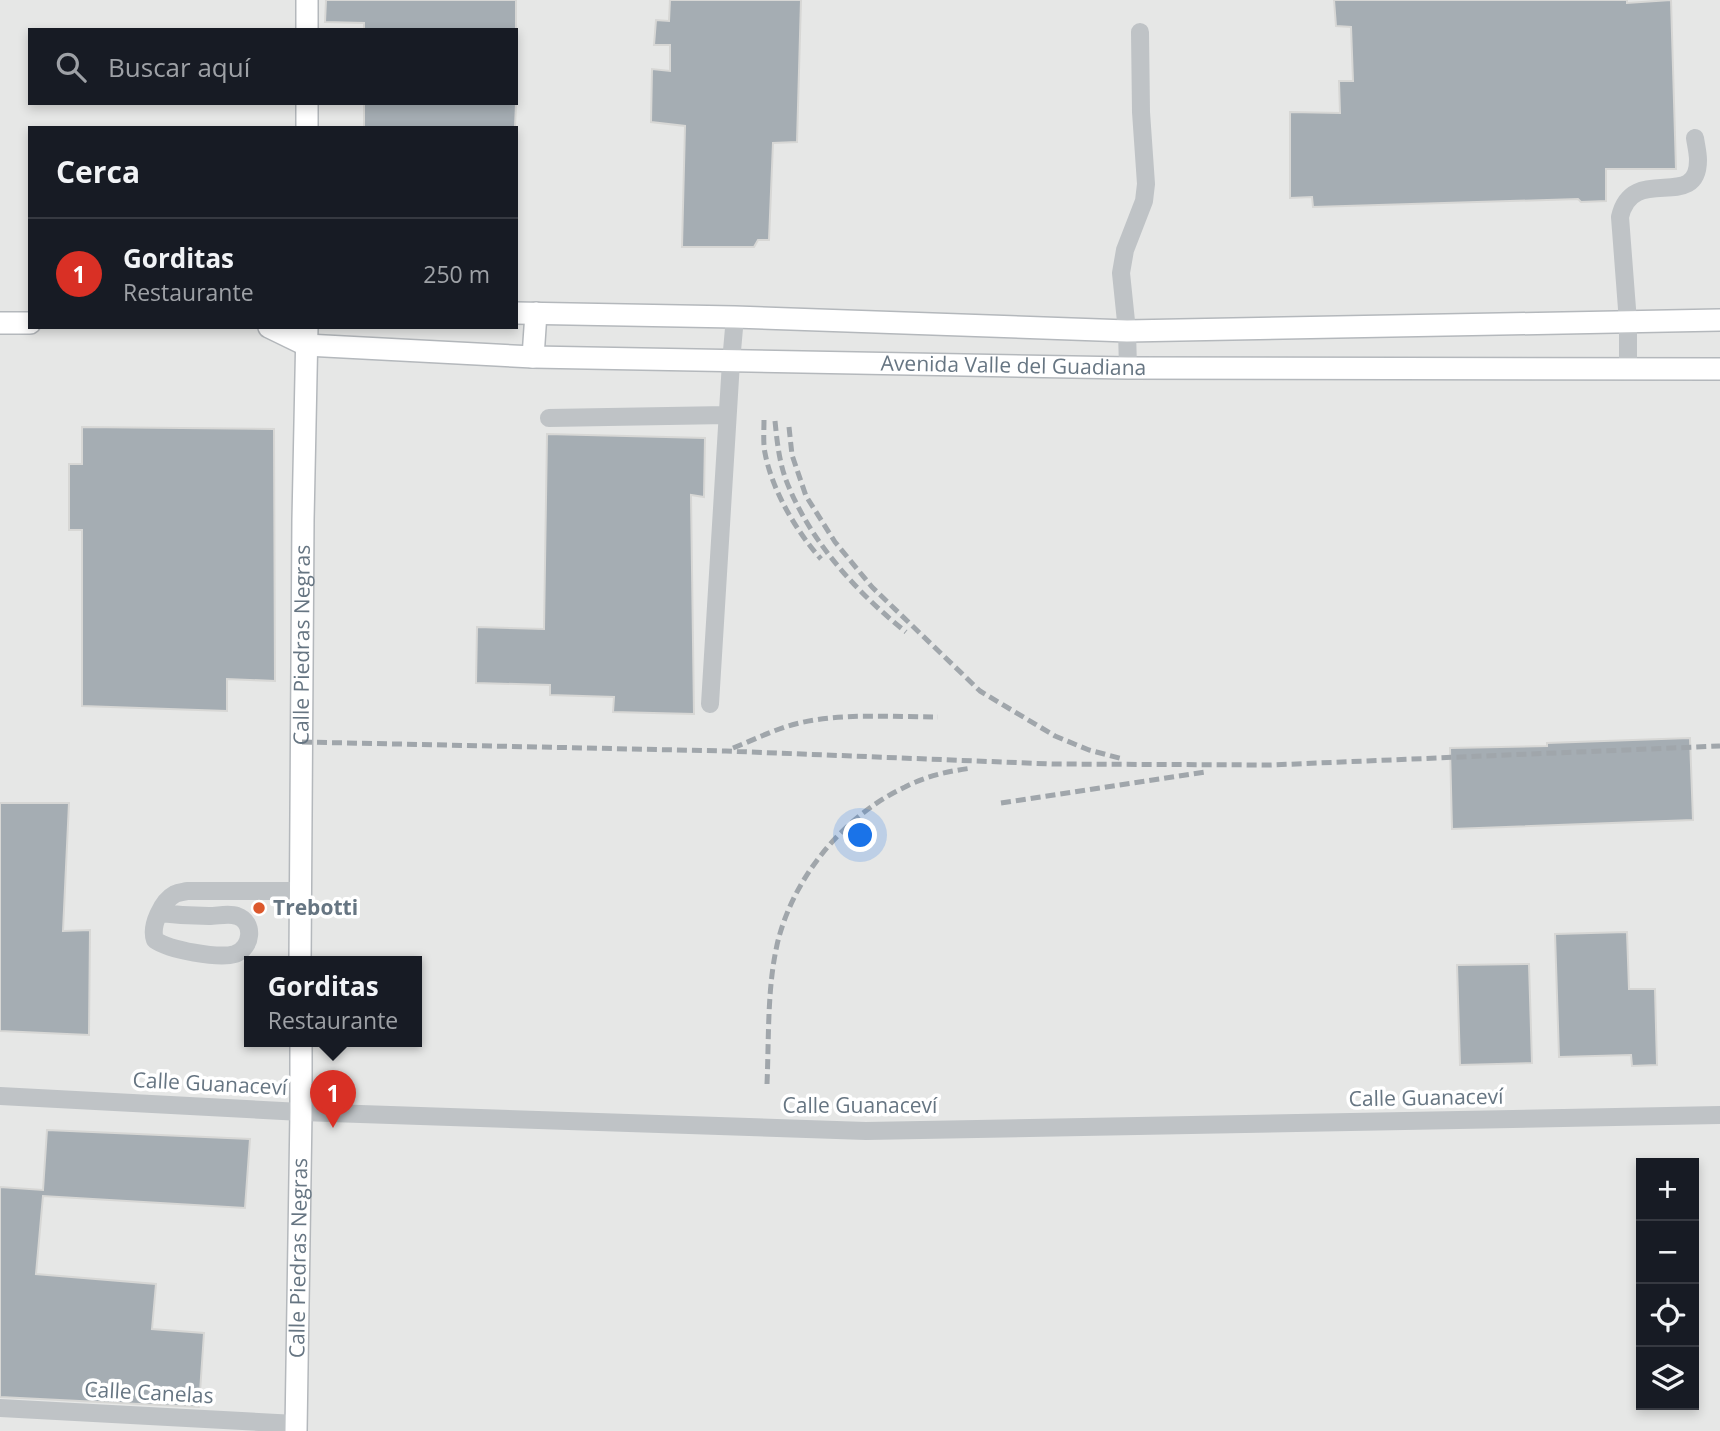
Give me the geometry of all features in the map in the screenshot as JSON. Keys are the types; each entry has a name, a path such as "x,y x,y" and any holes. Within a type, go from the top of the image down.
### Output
{"main road":[{"path":"307,0 307,28"},
{"path":"307,105 307,126"},
{"path":"526,313 533,356"},
{"name":"Avenida Valle del Guadiana","path":"526,313 736,317 1128,331 1720,320"},
{"path":"0,323 28,323"},
{"path":"277,329 306,336"},
{"name":"Avenida Valle del Guadiana","path":"306,336 533,356 731,362 1128,368 1720,369"},
{"name":"Calle Piedras Negras","path":"300,956 306,336"},
{"name":"Calle Piedras Negras","path":"296,1428 301,1047"}],"street":[{"path":"1128,368 1128,331 1121,273 1125,250 1144,201 1146,184 1141,112 1140,33"},
{"path":"1628,369 1628,322 1620,217 1630,195 1641,190 1677,187 1692,178 1698,160 1695,138"},
{"path":"710,704 727,415 736,317"},
{"path":"549,418 727,415"},
{"path":"160,913 238,916 247,923 250,930 242,950 234,954 218,956 174,948 155,940 154,925 160,913 165,903 173,895 187,891 299,891"},
{"name":"Calle Guanaceví","path":"0,1096 301,1112 866,1131 1720,1115"},
{"name":"Calle Canelas","path":"0,1408 296,1428"}],"shaded area":[{"path":"0,0 1720,0 1720,1431 0,1431"}],"building":[{"path":"326,0 516,0 516,28 364,28 364,23 325,22"},
{"path":"670,0 801,0 797,142 773,143 769,240 758,240 754,247 682,247 685,126 651,122 652,69 670,71 670,45 654,45 656,20 669,21"},
{"path":"1334,0 1627,0 1627,3 1671,0 1676,169 1606,169 1606,201 1581,202 1578,199 1313,207 1312,197 1290,198 1290,112 1340,113 1339,81 1353,81 1351,27 1336,26"},
{"path":"364,105 516,105 515,126 364,126"},
{"path":"82,427 274,429 275,681 227,679 227,711 82,706 82,530 69,530 69,464 82,464"},
{"path":"547,434 705,438 704,497 691,495 694,714 613,712 614,697 550,695 550,685 476,683 477,627 544,629"},
{"path":"1690,738 1693,820 1452,829 1450,748"},
{"path":"0,803 69,803 63,931 90,930 89,1035 0,1031"},
{"path":"1627,932 1629,989 1655,989 1657,1065 1632,1066 1631,1055 1559,1057 1555,934"},
{"path":"1529,964 1532,1063 1460,1065 1457,965"},
{"path":"47,1130 250,1139 245,1208 43,1196 36,1274 156,1284 152,1329 204,1333 199,1407 0,1397 0,1187 43,1190"}],"railway":[{"path":"764,420 764,449 773,481 794,523 821,559"},
{"path":"775,421 784,473 807,523 852,582 906,632"},
{"path":"789,427 792,455 806,496 835,542 872,587 980,691 1055,736 1089,750 1123,759"},
{"path":"733,748 788,726 824,719 862,716 938,717"},
{"path":"302,742 726,751 1052,764 1271,765 1720,746"},
{"path":"767,1084 770,997 777,945 784,920 808,874 841,832 882,799 921,780 972,768"},
{"path":"1001,803 1205,772"}],"place":[{"name":"Trebotti","path":"259,908"},
{"name":"Gorditas","path":"333,1128"}]}
